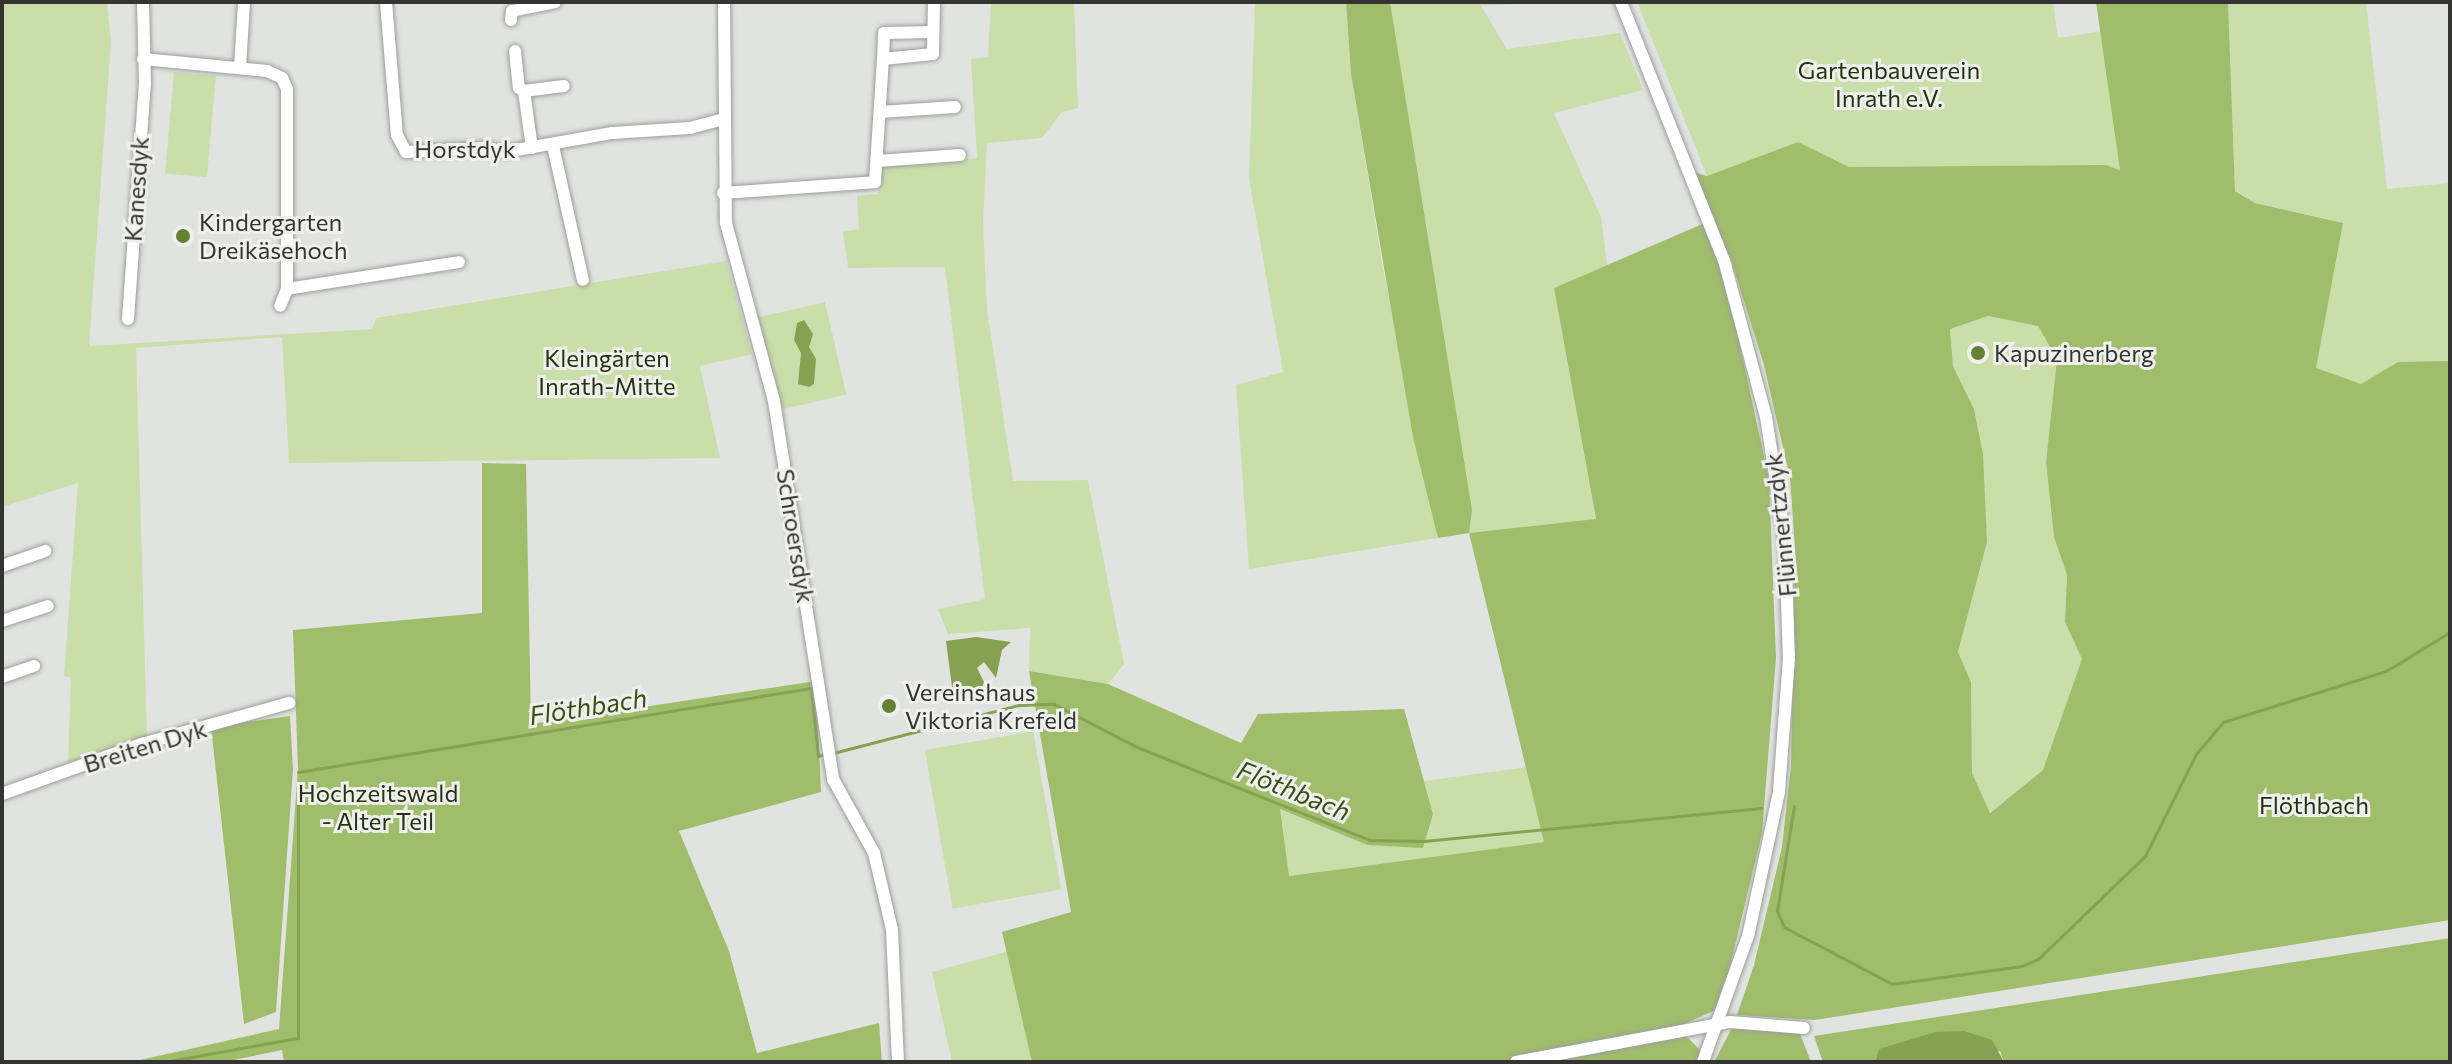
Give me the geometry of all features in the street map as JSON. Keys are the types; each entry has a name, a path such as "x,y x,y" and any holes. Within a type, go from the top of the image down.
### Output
{"street":[{"name":"Kanesdyk","path":"128,319 143,59 143,2"},
{"path":"240,68 244,2"},
{"name":"Horstdyk","path":"386,2 397,135 406,152 553,146 612,133 690,128 723,119"},
{"path":"511,20 512,11 555,2"},
{"name":"Schroersdyk","path":"724,2 723,193 726,223 774,401 833,779 874,853 892,930 898,1062"},
{"path":"883,59 933,54 934,2"},
{"name":"Flünnertzdyk","path":"1621,2 1725,264 1766,417 1785,540 1789,658 1779,792 1761,884 1719,1024 1703,1062"},
{"path":"723,193 875,182 884,33 933,32"},
{"name":"Horstdyk","path":"515,51 519,88 524,91 532,148"},
{"path":"143,59 267,71 282,78 287,89 287,289 280,306"},
{"path":"524,91 564,86"},
{"path":"880,112 955,107"},
{"path":"553,146 583,280"},
{"path":"878,161 960,155"},
{"path":"287,289 459,262"},
{"path":"2,566 45,551"},
{"path":"2,621 48,606"},
{"path":"2,677 34,666"},
{"name":"Breiten Dyk","path":"2,794 142,744 289,703"},
{"path":"1516,1062 1719,1024 1804,1028"}],"green space":[{"name":"Kleingärten Inrath-Mitte","path":"2,2 107,2 111,42 89,346 372,329 376,318 726,261 752,354 700,366 720,458 289,463 282,337 136,348 147,738 68,766 71,678 64,676 78,483 2,507"},
{"path":"991,2 1074,2 1078,108 1062,112 1042,138 987,143 983,223 987,309 1013,481 1088,480 1124,664 1108,684 1029,671 1030,628 948,634 938,609 985,599 945,267 848,268 843,232 859,229 857,196 878,194 880,165 977,158 971,59 988,57"},
{"path":"1255,2 1346,2 1351,74 1382,263 1438,538 1249,569 1236,385 1283,372 1249,179"},
{"path":"1346,2 1390,2 1472,510 1469,533 1438,538 1413,437 1351,74"},
{"path":"1390,2 1550,2 1481,6 1507,49 1620,33 1643,90 1554,113 1601,217 1607,265 1554,288 1596,520 1469,533"},
{"name":"Gartenbauverein Inrath e.V.","path":"1637,2 2053,2 2058,38 2102,31 2121,170 2106,165 1849,167 1798,142 1707,176"},
{"path":"2096,2 2228,2 2235,191 2255,203 2343,223 2316,368 2361,384 2398,362 2450,361 2450,920 1815,1020 1737,1015 1754,965 1782,847 1791,765 1795,546 1790,478 1764,365 1732,263 1725,264 1693,172 1707,176 1798,142 1849,167 2106,165 2120,170","holes":["1988,316 2038,326 2057,359 2046,462 2054,537 2067,575 2065,622 2082,659 2043,770 1990,813 1972,773 1971,682 1958,652 1987,542 1983,454 1974,409 1953,366 1950,329"]},
{"name":"Flöthbach","path":"2228,2 2366,2 2387,189 2450,183 2450,920 2037,984 2341,222 2255,203 2235,190"},
{"path":"174,72 216,76 207,177 165,174"},
{"path":"1707,222 1722,262 1769,480 1776,658 1762,833 1720,1008 1682,1025 1515,1062 1032,1062 1002,932 1071,912 1029,671 1108,684 1241,743 1258,714 1404,709 1433,814 1423,848 1367,845 1280,809 1289,876 1544,842 1469,533 1596,519 1554,288"},
{"path":"825,302 846,395 776,411 755,318"},
{"path":"1988,316 2038,326 2057,359 2046,462 2054,537 2067,575 2065,622 2082,659 2043,770 1989,813 1972,773 1971,682 1958,652 1987,542 1974,409 1953,366 1950,328"},
{"name":"Hochzeitswald - Alter Teil","path":"482,463 526,464 531,724 816,681 821,792 679,831 729,951 757,1053 879,1023 882,1062 284,1062 282,1050 224,1062 131,1062 279,1029 298,769 293,630 482,613"},
{"path":"290,716 293,769 276,1012 244,1024 211,727"},
{"path":"1033,731 1061,890 953,909 925,750"},
{"path":"1528,767 1545,842 1289,876 1279,809 1367,845 1433,814 1424,781"},
{"path":"2450,938 2450,1062 2004,1062 2000,1051 1879,1049 1875,1062 1823,1062 1814,1036"},
{"path":"1016,949 1042,1062 952,1062 932,972"},
{"path":"1732,1028 1799,1031 1811,1062 1714,1062"},
{"path":"1686,1036 1703,1053 1698,1062 1551,1062"}],"shaded area":[{"path":"804,320 813,334 809,347 816,359 814,384 809,387 798,384 801,353 794,340 797,323"},
{"path":"976,637 1011,642 1002,650 996,678 984,662 977,668 984,682 981,690 953,695 946,641"},
{"path":"1964,1031 1992,1040 2004,1062 1875,1062 1879,1049 1936,1032"}],"waterway":[{"name":"Flöthbach","path":"1794,806 1777,911 1784,927 1892,984 2022,966 2038,959 2145,856 2196,754 2223,722 2386,671 2450,632"},
{"name":"Flöthbach","path":"298,772 811,688 818,756 825,754"},
{"name":"Flöthbach","path":"833,753 1019,705 1054,704 1137,747 1370,840 1424,841 1761,808"},
{"name":"Flöthbach","path":"164,1062 298,1038 298,787"}],"place":[{"name":"Kindergarten Dreikäsehoch","path":"183,236"},
{"name":"Kapuzinerberg","path":"1978,353"},
{"name":"Vereinshaus Viktoria Krefeld","path":"889,706"}]}
